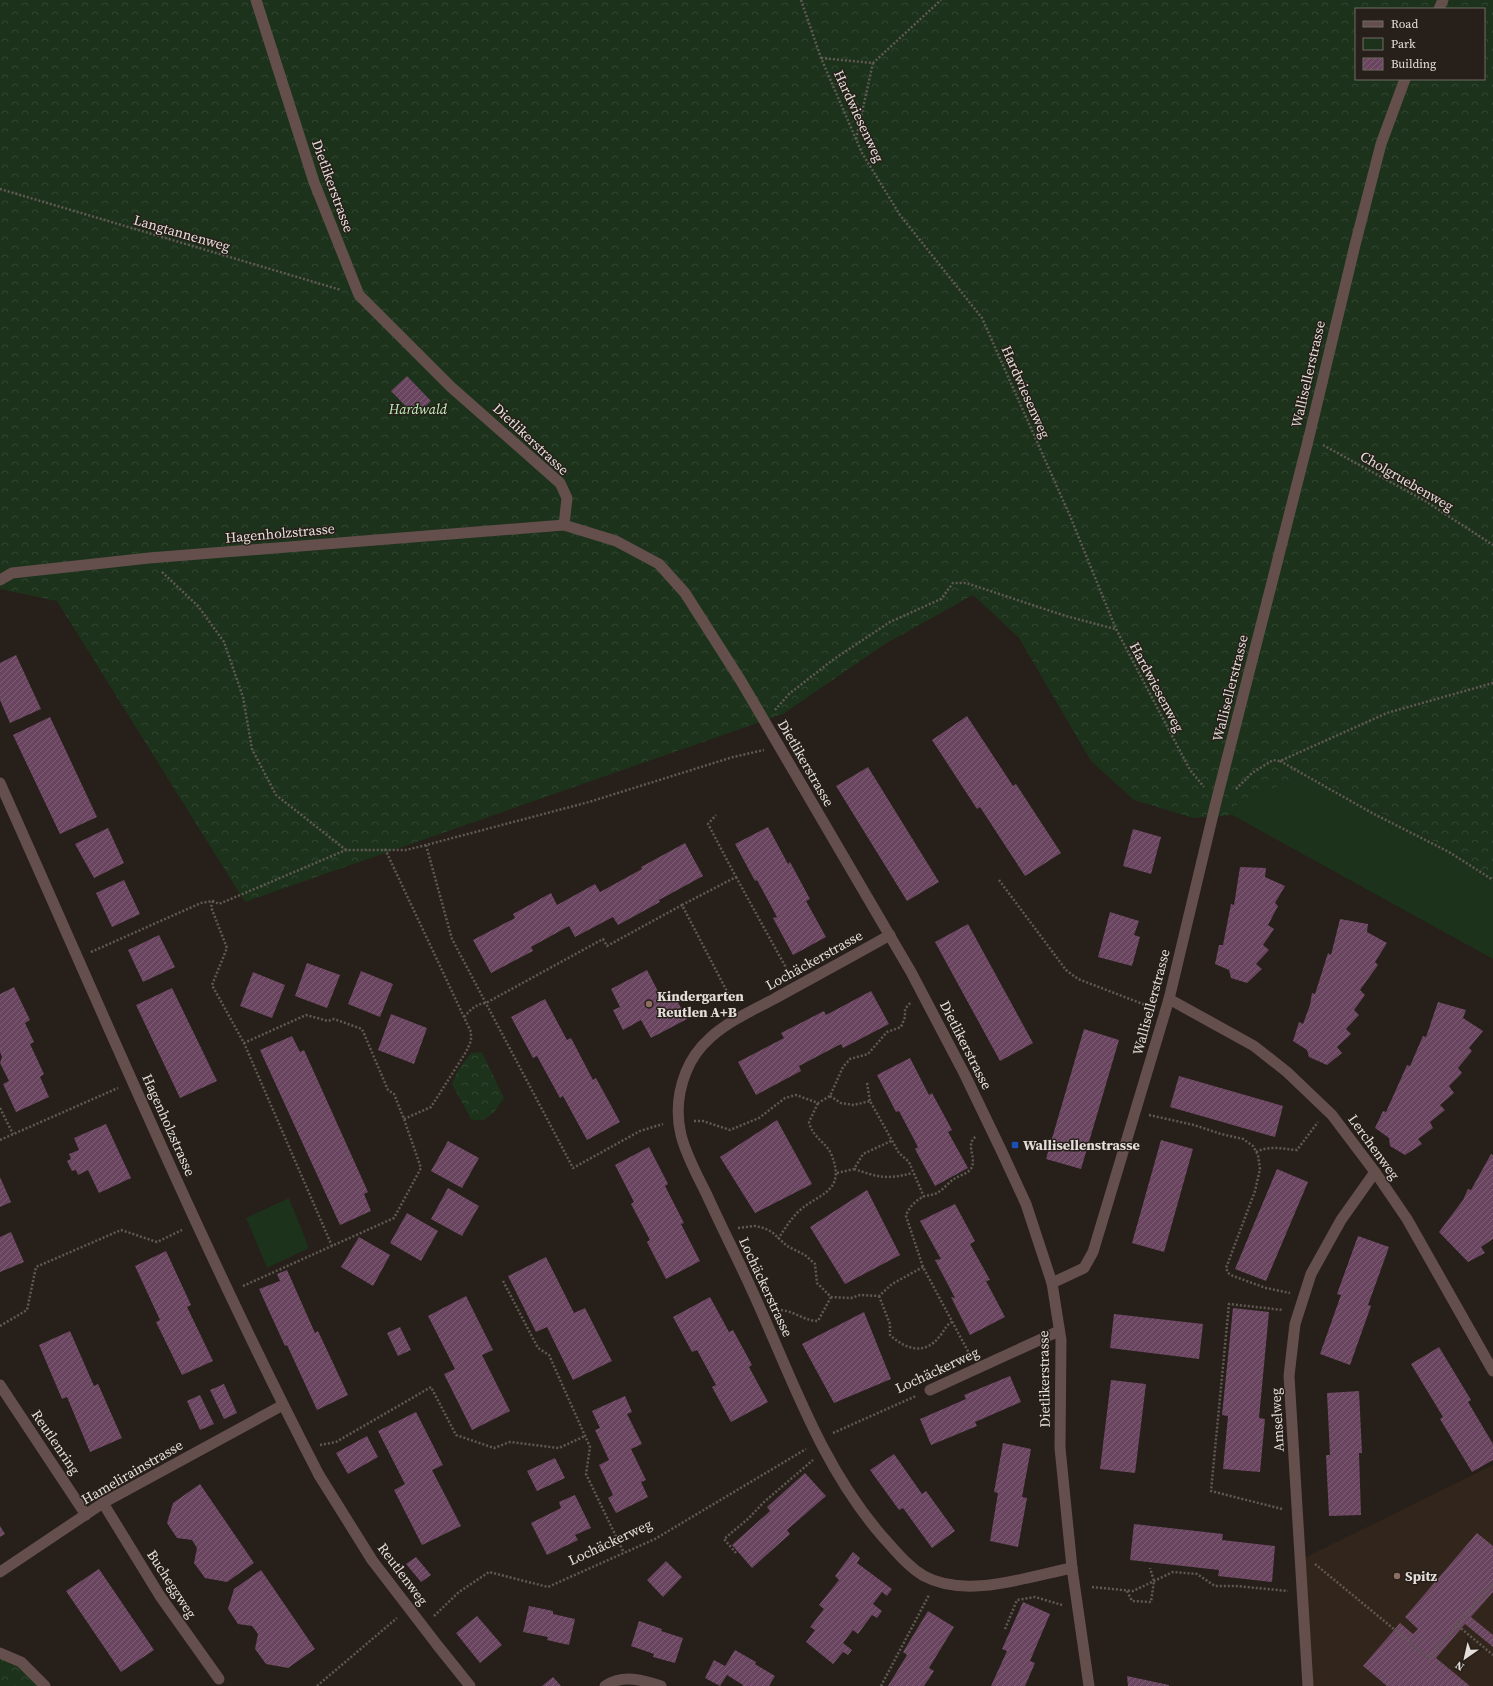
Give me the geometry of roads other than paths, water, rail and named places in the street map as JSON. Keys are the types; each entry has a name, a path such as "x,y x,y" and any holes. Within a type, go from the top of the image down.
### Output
{"street":[{"name":"Dietlikerstrasse","path":"256,0 314,182 359,295 452,387 560,483 567,498 564,525 616,541 658,564 685,593 741,681 890,936 965,1075 1026,1204 1052,1283 1061,1340 1060,1448 1072,1568 1088,1686"},
{"name":"Wallisellerstrasse","path":"1052,1283 1084,1268 1094,1252 1169,999 1216,802 1309,437 1355,245 1381,144 1405,80"},
{"name":"Hagenholzstrasse","path":"0,580 12,573 149,558 564,525"},
{"path":"0,572 12,573"},
{"name":"Hagenholzstrasse","path":"0,783 197,1223 283,1405 319,1475"},
{"name":"Lochäckerstrasse","path":"890,936 745,1015 711,1037 697,1053 686,1071 679,1092 678,1119 682,1138 699,1180 751,1287 819,1441 840,1479 868,1519 897,1553 910,1566 925,1576 946,1584 964,1587 987,1586 1072,1568"},
{"name":"Lerchenweg","path":"1169,999 1254,1046 1287,1072 1335,1118 1375,1172 1407,1220 1493,1371"},
{"name":"Amselweg","path":"1308,1686 1289,1376 1295,1324 1311,1274 1341,1220 1375,1172"},
{"name":"Lochäckerweg","path":"930,1390 1059,1331"},
{"name":"Reutlenring","path":"0,1386 86,1515"},
{"name":"Hamelirainstrasse","path":"0,1572 103,1503 283,1405"},
{"name":"Reutlenweg","path":"319,1475 372,1560 470,1686"},
{"name":"Bucheggweg","path":"103,1503 160,1596 219,1679"},
{"path":"0,1653 21,1662 45,1686"},
{"path":"605,1686 618,1680 629,1679 646,1681 661,1686"}],"place":[{"name":"Kindergarten Reutlen A+B","path":"649,1004"},
{"name":"Wallisellenstrasse","path":"1015,1145"},
{"name":"Spitz","path":"1397,1576"}],"park label":[{"name":"Hardwald","path":"418,409"}]}
